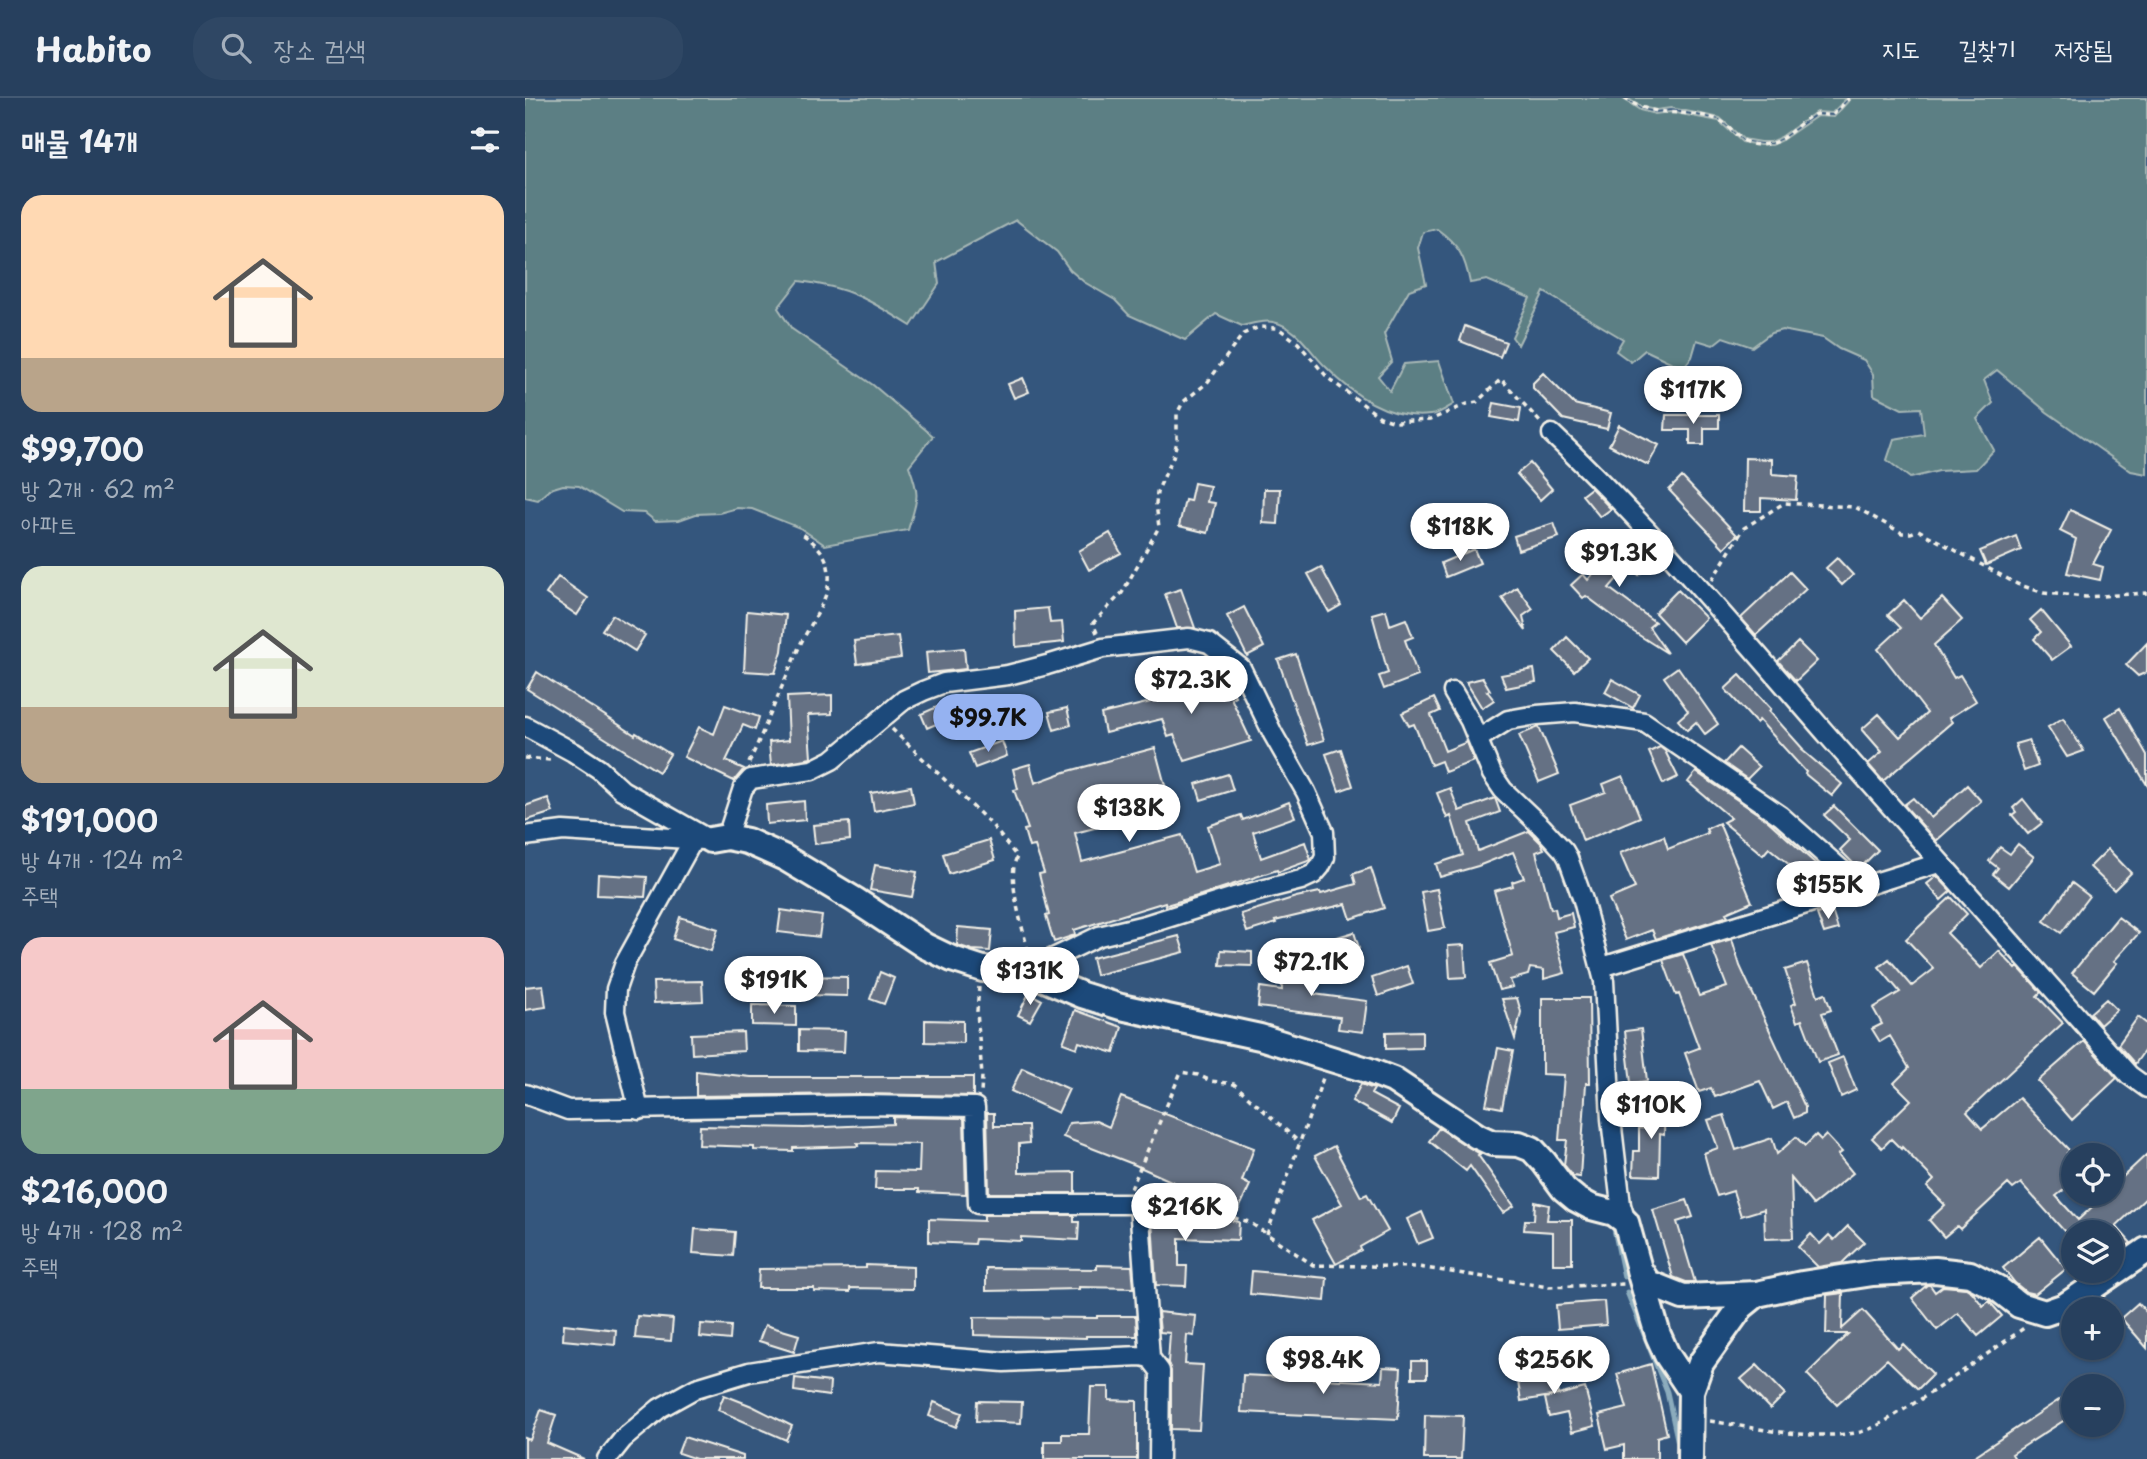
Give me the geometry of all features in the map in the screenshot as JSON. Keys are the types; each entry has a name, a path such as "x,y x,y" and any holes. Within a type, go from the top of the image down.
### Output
{"street":[{"path":"1552,433 1594,474 1702,592 2129,1075 2147,1088"},
{"path":"525,836 563,831 710,839 747,841 785,858 925,946 952,959 983,969 1029,969 1099,936 1145,925 1314,874 1325,857 1326,845 1318,817 1241,668 1209,643 1189,638 1103,648 1008,675 944,683 904,700 832,760 812,770 751,779 743,788 710,839 625,963 616,989 615,1012 639,1110"},
{"path":"1453,692 1470,721 1492,774 1503,790 1542,827 1568,858 1583,900 1602,967 1611,1119 1621,1205 1650,1314 1663,1345 1691,1391"},
{"path":"1478,739 1508,720 1537,715 1574,712 1644,722 1781,816 1861,887"},
{"path":"525,726 599,769 622,790 710,839"},
{"path":"1602,967 1939,863"},
{"path":"1029,969 1082,995 1121,1007 1260,1037 1393,1080 1477,1136 1492,1143 1518,1144 1532,1149 1570,1195 1591,1207 1614,1213 1626,1222"},
{"path":"525,1094 568,1110 863,1105 975,1107 978,1204 1132,1204 1150,1358 1160,1371 1159,1459"},
{"path":"1640,1276 1649,1283 1683,1297 1757,1294 1873,1273 1935,1270 1970,1274 1997,1288 2019,1305 2045,1313 2065,1306 2147,1250"},
{"path":"1691,1459 1691,1391 1701,1363 1741,1307 1757,1294"},
{"path":"607,1459 623,1440 660,1408 696,1388 748,1372 879,1352 1004,1362 1140,1356 1150,1358"}],"path":[{"path":"1624,98 1641,108 1655,112 1671,110 1720,120 1742,141 1760,144 1781,139 1817,114 1833,115 1849,98"},
{"path":"1103,648 1093,623 1122,593 1159,527 1157,492 1177,442 1177,414 1183,401 1207,383 1243,334 1259,327 1278,328 1298,343 1328,378 1380,417 1395,422 1430,420 1477,402 1501,379 1552,433"},
{"path":"1702,592 1718,574 1744,528 1784,503 1855,507 1902,533 1919,530 2017,584 2044,593 2086,597 2147,593"},
{"path":"743,788 749,763 829,588 830,576 824,555 818,546 799,531"},
{"path":"881,718 992,825 1017,857 1013,864 1015,892 1029,969"},
{"path":"975,1107 980,1104 982,1076 977,1011 983,969"},
{"path":"1267,1234 1330,1060"},
{"path":"1300,1143 1234,1084 1211,1081 1181,1072 1132,1204 1201,1209 1249,1222 1313,1265 1419,1266 1568,1288 1640,1276"},
{"path":"1691,1418 1808,1433 1858,1433 1928,1395 2045,1313"}],"green space":[{"path":"525,98 1622,98 1640,110 1655,114 1670,112 1719,121 1742,142 1771,145 1817,116 1834,117 1851,98 2147,98 2147,474 2131,471 2047,412 1997,370 1984,380 1993,403 1977,419 1994,450 1976,469 1939,471 1910,478 1887,460 1894,439 1924,434 1921,408 1902,409 1874,395 1873,374 1864,360 1839,349 1823,338 1782,330 1771,333 1752,347 1723,337 1713,345 1697,340 1692,357 1683,368 1645,350 1631,362 1616,351 1623,339 1544,292 1518,345 1512,337 1530,298 1487,280 1470,283 1460,252 1437,229 1423,232 1418,248 1426,284 1409,290 1384,334 1392,361 1378,376 1390,391 1404,364 1439,361 1454,404 1433,415 1400,414 1372,403 1348,387 1296,334 1282,325 1265,322 1242,326 1216,314 1185,340 1129,315 1115,300 1084,282 1070,270 1057,252 1016,220 936,262 939,284 911,326 846,291 799,281 778,308 792,329 873,385 933,436 909,466 916,498 908,530 825,545 800,528 752,509 737,508 719,513 696,514 679,520 655,521 645,513 622,512 579,486 563,485 550,489 538,500 525,497"},
{"path":"1627,98 1847,98 1832,113 1816,112 1781,137 1770,142 1760,142 1743,139 1720,118 1671,108 1656,110 1641,107"}],"building":[{"path":"1465,326 1506,342 1500,357 1460,341"},
{"path":"1543,373 1574,404 1611,413 1607,429 1563,419 1533,388 1533,383"},
{"path":"1023,378 1029,392 1014,398 1008,384"},
{"path":"1494,403 1521,408 1519,422 1491,417"},
{"path":"1666,415 1719,415 1719,428 1704,428 1704,445 1690,445 1690,430 1665,430"},
{"path":"1619,425 1659,445 1648,465 1609,445"},
{"path":"1745,458 1772,459 1772,474 1798,476 1796,500 1761,498 1761,511 1744,511"},
{"path":"1530,463 1552,489 1540,500 1517,474"},
{"path":"1682,477 1737,535 1724,548 1669,490"},
{"path":"1194,483 1210,486 1207,502 1215,503 1208,533 1179,526 1185,500 1190,501"},
{"path":"1591,488 1611,509 1600,517 1582,495"},
{"path":"1264,489 1280,489 1278,524 1263,523"},
{"path":"2070,510 2111,530 2093,564 2103,567 2100,580 2067,573 2076,539 2060,531"},
{"path":"1554,523 1559,537 1518,550 1514,536"},
{"path":"1110,533 1121,553 1089,570 1079,551"},
{"path":"1624,536 1652,560 1639,575 1628,566 1609,588 1655,622 1649,627 1667,653 1586,596 1583,598 1571,585 1583,574 1588,580"},
{"path":"2016,536 2021,550 1986,565 1980,551"},
{"path":"1474,549 1480,563 1446,577 1441,563"},
{"path":"1837,558 1853,575 1842,585 1826,568"},
{"path":"1321,567 1341,605 1329,612 1308,574"},
{"path":"1790,572 1806,589 1756,635 1741,618"},
{"path":"558,577 588,598 577,615 546,594"},
{"path":"1517,587 1533,609 1523,616 1526,631 1502,598"},
{"path":"1181,589 1195,628 1177,628 1165,594"},
{"path":"1678,590 1706,618 1682,642 1655,613"},
{"path":"1942,598 1962,620 1934,645 1954,678 1960,675 1976,701 1949,718 1952,722 1883,781 1868,764 1882,752 1862,729 1879,714 1900,737 1927,713 1878,649 1901,628 1888,615 1904,600 1920,618"},
{"path":"1244,607 1264,647 1247,656 1227,616"},
{"path":"1048,608 1050,623 1062,622 1064,642 1016,647 1015,611"},
{"path":"1386,610 1390,625 1406,619 1413,637 1405,640 1418,676 1384,689 1379,676 1388,673 1372,614"},
{"path":"2041,610 2071,646 2052,660 2034,639 2041,632 2030,620"},
{"path":"747,611 786,615 782,651 775,673 744,671"},
{"path":"612,615 645,635 635,651 602,630"},
{"path":"898,636 901,658 857,664 854,641"},
{"path":"1567,637 1588,658 1574,671 1554,651"},
{"path":"1798,642 1817,661 1796,681 1778,661"},
{"path":"2147,643 2147,672 2138,676 2126,665"},
{"path":"964,648 966,669 928,673 926,652"},
{"path":"1296,654 1324,740 1308,745 1278,660"},
{"path":"1216,663 1223,668 1235,696 1231,698 1251,741 1185,761 1174,735 1168,737 1162,719 1105,733 1101,714 1155,701 1208,681 1203,669"},
{"path":"1678,667 1718,724 1705,734 1696,722 1687,730 1678,720 1688,711 1664,677"},
{"path":"1534,669 1536,682 1506,688 1501,675"},
{"path":"537,672 635,735 636,733 670,754 659,772 527,689"},
{"path":"1740,675 1771,709 1769,711 1802,750 1842,784 1832,796 1805,774 1759,720 1756,723 1725,689"},
{"path":"1483,678 1490,690 1487,691 1494,700 1482,708 1466,682"},
{"path":"1612,679 1640,695 1633,708 1605,692"},
{"path":"832,695 832,714 808,715 811,758 771,765 769,742 789,740 787,697"},
{"path":"1434,698 1440,711 1431,715 1445,751 1467,742 1474,761 1445,772 1441,761 1431,765 1414,724 1409,726 1402,713"},
{"path":"953,700 960,714 927,728 921,714"},
{"path":"725,705 759,717 755,730 743,725 726,761 744,769 734,781 684,757 699,727 714,734"},
{"path":"1067,708 1071,725 1054,730 1049,712"},
{"path":"2120,708 2147,755 2147,785 2106,717"},
{"path":"2063,718 2084,751 2067,757 2048,727"},
{"path":"1539,727 1559,774 1539,782 1519,735"},
{"path":"2029,740 2038,766 2024,771 2015,744"},
{"path":"1002,741 1007,756 975,768 969,753"},
{"path":"1660,747 1665,751 1678,777 1663,784 1649,752"},
{"path":"1155,748 1170,804 1126,820 1075,833 1082,862 1182,835 1194,872 1220,864 1208,826 1241,815 1243,820 1289,802 1295,817 1253,832 1261,858 1305,842 1311,860 1201,895 1166,905 1165,902 1074,930 1075,935 1054,942 1046,916 1049,915 1039,874 1044,873 1035,846 1029,847 1024,830 1028,829 1014,790 1018,789 1013,769 1030,764 1035,783 1065,772"},
{"path":"1738,748 1759,767 1747,779 1724,763"},
{"path":"1341,749 1353,786 1339,791 1326,754"},
{"path":"1696,772 1767,820 1826,873 1815,886 1769,848 1763,855 1723,822 1731,818 1688,782"},
{"path":"1228,774 1233,790 1201,800 1196,784"},
{"path":"1623,776 1640,817 1583,841 1570,805 1606,792 1603,784"},
{"path":"1967,785 1981,801 1936,841 1904,805 1913,798 1931,818"},
{"path":"911,786 914,803 874,811 871,793"},
{"path":"1450,788 1459,811 1495,798 1500,812 1470,823 1478,851 1529,831 1541,843 1544,849 1536,852 1551,909 1555,908 1557,917 1571,913 1574,927 1554,932 1565,973 1544,979 1544,970 1530,968 1528,975 1510,980 1513,987 1499,990 1490,963 1513,956 1494,891 1513,886 1512,882 1524,878 1513,852 1440,877 1436,864 1463,855 1451,816 1447,818 1437,793"},
{"path":"548,798 553,812 525,821 525,806"},
{"path":"2023,799 2042,823 2028,834 2012,815 2016,812 2013,808"},
{"path":"804,801 805,820 767,824 766,805"},
{"path":"1834,806 1878,850 1859,869 1840,850 1850,840 1824,815"},
{"path":"849,822 850,840 815,844 813,825"},
{"path":"1719,823 1752,902 1726,913 1728,916 1656,939 1652,930 1626,940 1609,899 1635,888 1620,853 1664,836 1668,849 1708,833 1706,829"},
{"path":"989,840 995,860 949,874 943,854"},
{"path":"2018,844 2034,857 2009,887 1993,874 1998,868 1989,861 2000,847 2010,854"},
{"path":"2108,849 2131,873 2114,890 2090,867"},
{"path":"875,865 917,872 912,897 870,890"},
{"path":"1371,868 1384,908 1351,919 1346,904 1275,921 1276,923 1247,932 1241,914 1296,897 1320,892 1321,894 1356,884 1353,874"},
{"path":"598,874 647,877 645,897 597,895"},
{"path":"1937,876 1951,891 1941,900 1927,884"},
{"path":"2072,883 2089,896 2061,933 2044,921"},
{"path":"1437,889 1445,928 1428,931 1421,892"},
{"path":"1951,897 1967,914 1947,933 1981,968 1999,951 2041,992 2037,996 2063,1023 1967,1112 1982,1129 2019,1098 2062,1143 2061,1192 2056,1196 2061,1206 2065,1206 2078,1220 2061,1220 2061,1228 2021,1183 2013,1189 2008,1184 1960,1229 1957,1226 1944,1237 1929,1220 1945,1205 1927,1187 1934,1180 1891,1139 1882,1148 1872,1138 1911,1100 1894,1083 1909,1068 1890,1036 1880,1042 1872,1029 1882,1024 1873,1008 1900,992 1879,967 1889,959 1912,986 1934,969 1906,939"},
{"path":"781,910 822,916 819,937 778,932"},
{"path":"1832,910 1838,929 1824,933 1817,914"},
{"path":"680,917 718,929 711,951 673,939"},
{"path":"2118,917 2139,933 2114,961 2117,963 2094,991 2072,973"},
{"path":"958,927 992,930 990,951 972,950 957,945"},
{"path":"1354,932 1359,948 1325,958 1321,942"},
{"path":"1179,936 1184,952 1096,975 1092,958"},
{"path":"1732,939 1740,966 1805,1107 1805,1113 1794,1118 1787,1102 1773,1109 1760,1081 1715,1097 1711,1088 1699,1092 1685,1053 1699,1048 1663,960 1683,954 1699,996 1727,987 1711,945"},
{"path":"1464,945 1466,977 1450,978 1448,946"},
{"path":"1221,950 1252,952 1252,966 1220,965"},
{"path":"1313,961 1314,994 1367,1001 1363,1032 1338,1029 1340,1017 1258,1007 1260,987 1282,990 1281,962"},
{"path":"1807,963 1818,996 1825,993 1831,1010 1822,1013 1838,1055 1818,1062 1802,1020 1797,1022 1791,1005 1796,1003 1785,970"},
{"path":"1407,966 1413,984 1378,996 1372,978"},
{"path":"880,972 894,978 884,1004 870,999"},
{"path":"805,976 847,977 847,996 804,995"},
{"path":"702,981 703,1001 654,1003 653,982"},
{"path":"543,985 546,1007 525,1010 525,987"},
{"path":"1029,993 1042,1000 1030,1021 1018,1015"},
{"path":"1517,998 1521,1012 1515,1039 1502,999"},
{"path":"1542,998 1589,998 1590,1083 1586,1083 1580,1177 1573,1176 1564,1165 1567,1140 1559,1140 1564,1075 1542,1074"},
{"path":"2106,999 2117,1010 2100,1025 2090,1013"},
{"path":"752,1005 796,1006 796,1026 752,1025"},
{"path":"1075,1010 1122,1027 1114,1053 1079,1042 1077,1048 1063,1043"},
{"path":"2138,1017 2147,1024 2147,1047 2135,1064 2118,1045"},
{"path":"925,1020 963,1021 963,1043 925,1042"},
{"path":"1641,1029 1647,1081 1631,1083 1625,1031"},
{"path":"799,1030 845,1031 844,1052 799,1051"},
{"path":"1422,1031 1422,1048 1386,1049 1386,1032"},
{"path":"743,1032 744,1051 692,1054 691,1034"},
{"path":"2084,1041 2117,1078 2072,1120 2038,1081"},
{"path":"1498,1048 1513,1051 1502,1108 1486,1105"},
{"path":"1843,1057 1856,1090 1841,1097 1828,1063"},
{"path":"1022,1068 1069,1089 1058,1113 1011,1091"},
{"path":"696,1071 751,1077 973,1077 973,1096 696,1096"},
{"path":"1361,1084 1374,1089 1371,1094 1399,1109 1392,1123 1352,1101"},
{"path":"1121,1097 1254,1148 1242,1181 1250,1185 1238,1211 1133,1164 1063,1137 1069,1123 1096,1121 1109,1127"},
{"path":"1650,1098 1665,1098 1664,1135 1660,1134 1659,1176 1633,1175 1634,1151 1639,1151 1639,1128 1649,1129"},
{"path":"987,1113 994,1113 994,1126 1028,1126 1029,1143 1019,1144 1019,1173 1075,1172 1075,1193 989,1193"},
{"path":"1724,1115 1736,1150 1772,1138 1777,1154 1796,1137 1805,1146 1816,1135 1821,1140 1826,1135 1842,1152 1838,1155 1853,1173 1813,1205 1791,1178 1793,1238 1765,1239 1764,1209 1741,1216 1733,1191 1717,1196 1712,1182 1704,1153 1718,1148 1708,1120"},
{"path":"893,1117 964,1118 966,1194 919,1192 919,1189 875,1189 876,1171 919,1172 920,1144 857,1143 858,1146 793,1148 793,1151 699,1145 700,1126 804,1128 893,1124"},
{"path":"1439,1128 1480,1154 1478,1155 1514,1206 1503,1213 1470,1166 1466,1171 1429,1141"},
{"path":"1334,1146 1361,1197 1367,1194 1388,1231 1336,1264 1312,1220 1342,1204 1315,1156"},
{"path":"2147,1154 2147,1197 2122,1220 2078,1220 2093,1206 2124,1206 2124,1176"},
{"path":"1687,1200 1693,1217 1677,1222 1695,1282 1673,1277 1653,1210"},
{"path":"1535,1202 1549,1205 1547,1220 1572,1220 1572,1264 1553,1264 1553,1232 1524,1230 1525,1220 1534,1220"},
{"path":"1422,1212 1433,1238 1418,1244 1407,1219"},
{"path":"984,1215 1074,1215 1074,1222 1079,1222 1078,1240 1021,1237 1021,1241 975,1239 974,1244 929,1242 929,1219 984,1221"},
{"path":"1235,1217 1233,1221 1239,1222 1238,1240 1179,1238 1179,1266 1187,1266 1186,1286 1156,1285 1152,1220"},
{"path":"1848,1226 1864,1242 1842,1263 1818,1267 1798,1247 1811,1234 1820,1244 1829,1235 1834,1240"},
{"path":"695,1229 735,1232 733,1256 693,1253"},
{"path":"2124,1235 2131,1243 2124,1248"},
{"path":"2040,1237 2061,1263 2061,1273 2035,1294 2026,1292 2003,1268"},
{"path":"866,1265 913,1267 913,1289 850,1288 850,1292 814,1291 814,1288 758,1288 759,1269 866,1268"},
{"path":"1097,1265 1132,1266 1134,1288 1079,1287 986,1291 986,1268 1097,1269"},
{"path":"1252,1271 1327,1278 1325,1301 1250,1294"},
{"path":"1927,1285 1935,1292 1943,1286 1966,1288 1983,1306 1989,1301 2002,1316 1978,1336 1958,1313 1937,1330 1912,1298"},
{"path":"1843,1293 1842,1329 1863,1310 1898,1349 1903,1344 1933,1374 1918,1389 1887,1359 1837,1405 1807,1374 1848,1334 1826,1334 1827,1295"},
{"path":"1604,1301 1606,1325 1558,1329 1556,1305"},
{"path":"2138,1303 2147,1313 2147,1348 2124,1321 2124,1315"},
{"path":"1158,1312 1196,1316 1194,1336 1187,1335 1185,1364 1203,1365 1199,1430 1171,1429 1171,1371 1168,1363 1170,1333 1160,1332"},
{"path":"637,1316 673,1319 671,1341 635,1338"},
{"path":"1136,1316 1137,1336 1086,1338 974,1335 974,1317"},
{"path":"564,1324 616,1330 615,1345 563,1340"},
{"path":"701,1324 731,1326 730,1340 700,1337"},
{"path":"765,1325 799,1335 794,1352 759,1341"},
{"path":"1534,1359 1537,1376 1554,1373 1558,1395 1585,1388 1595,1426 1572,1432 1567,1413 1549,1417 1545,1398 1557,1395 1521,1401 1515,1362"},
{"path":"1412,1361 1427,1361 1427,1378 1412,1378"},
{"path":"1651,1364 1667,1434 1657,1437 1657,1459 1624,1459 1624,1445 1607,1449 1599,1415 1627,1408 1617,1374"},
{"path":"1757,1365 1785,1394 1770,1409 1741,1379"},
{"path":"1383,1367 1401,1368 1398,1419 1241,1412 1243,1375 1382,1382"},
{"path":"795,1378 830,1382 829,1396 794,1391"},
{"path":"1091,1387 1109,1387 1109,1400 1137,1401 1137,1459 1044,1459 1044,1441 1062,1441 1062,1434 1089,1434"},
{"path":"724,1395 792,1426 786,1440 718,1410"},
{"path":"2061,1399 2061,1422 2012,1454 2015,1459 1970,1459"},
{"path":"977,1401 1022,1402 1021,1423 976,1421"},
{"path":"934,1402 962,1413 956,1427 929,1416"},
{"path":"541,1410 556,1415 547,1443 584,1459 525,1459 525,1438 530,1440"},
{"path":"1425,1415 1463,1416 1461,1459 1424,1459"},
{"path":"684,1437 743,1456 743,1459 696,1459 678,1453"}],"waterway":[{"path":"1613,1224 1624,1277"},
{"path":"1627,1292 1667,1392 1679,1448"}]}
